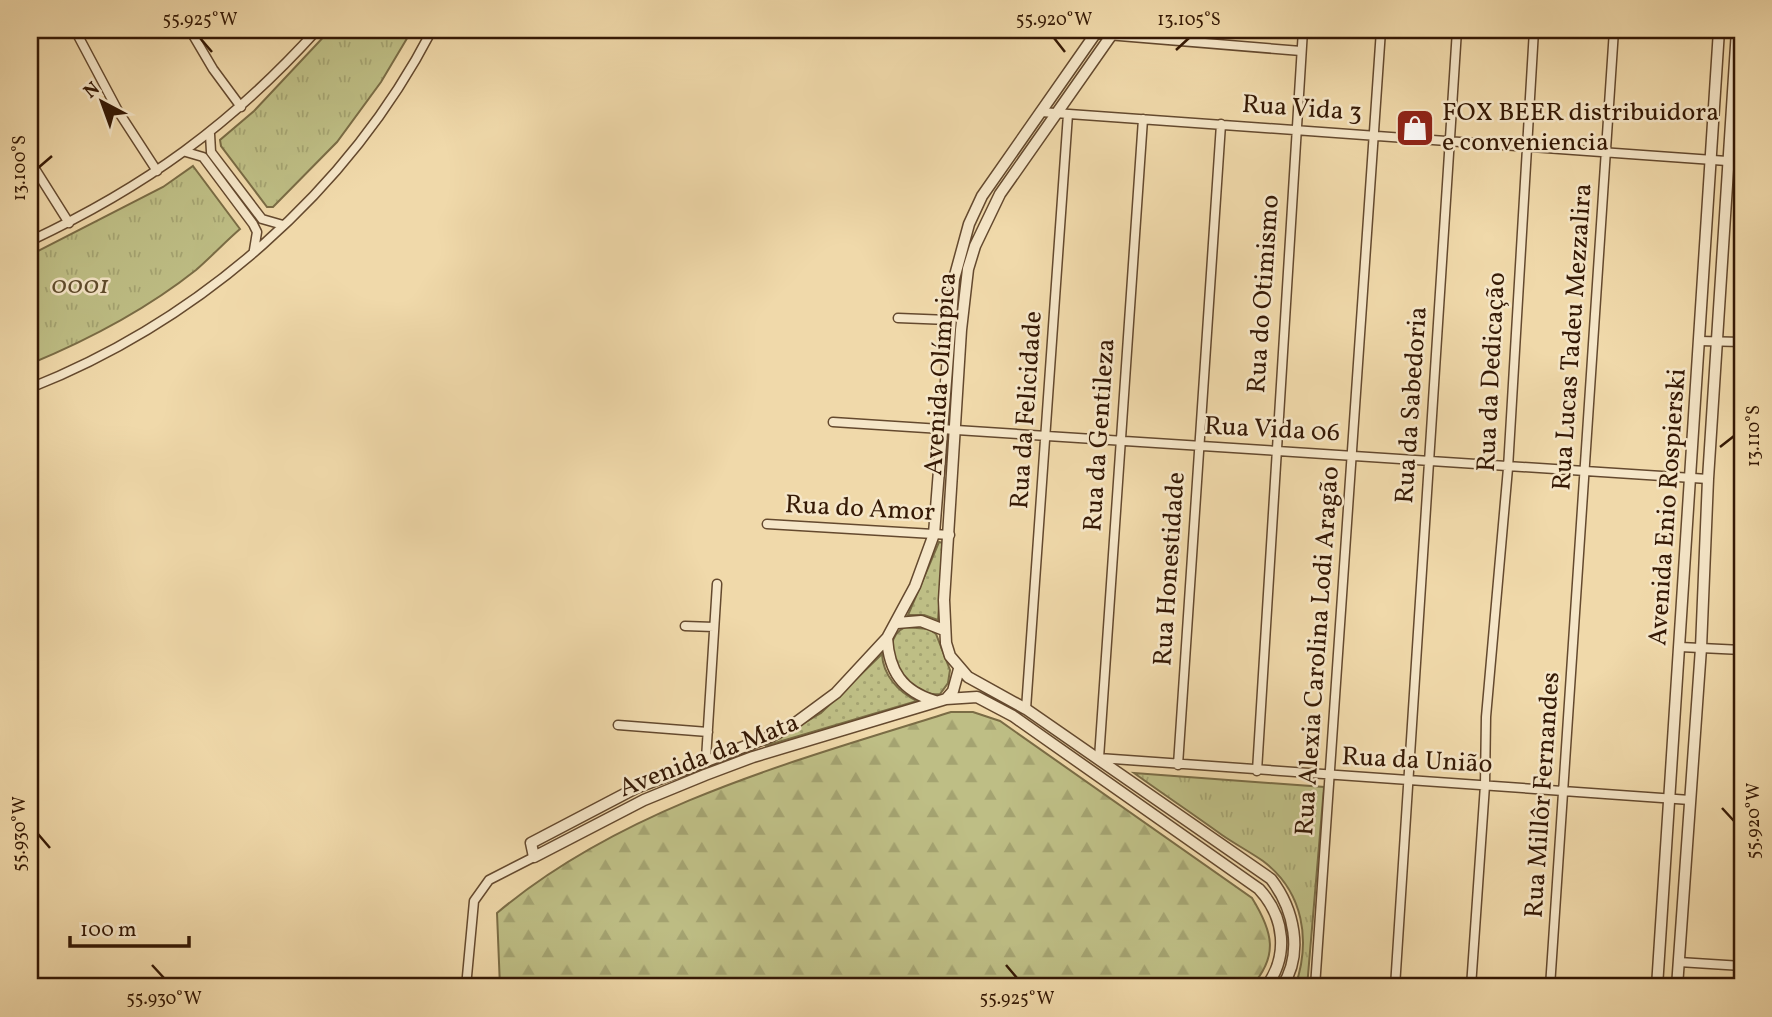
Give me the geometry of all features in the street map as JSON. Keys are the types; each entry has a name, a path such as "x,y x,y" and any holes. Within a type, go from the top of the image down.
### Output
{"street":[{"path":"75,30 118,111 157,172"},
{"path":"190,30 213,69 241,107"},
{"path":"30,388 82,366 146,331 215,284 283,225 359,145 404,80 432,30"},
{"name":"Rua do Otimismo","path":"1256,771 1274,453 1303,30"},
{"name":"Rua Alexia Carolina Lodi Aragão","path":"1315,987 1381,30"},
{"name":"Rua da Sabedoria","path":"1395,987 1457,30"},
{"name":"Rua da Dedicação","path":"1471,987 1485,785 1486,717 1508,468 1534,30"},
{"name":"Rua Lucas Tadeu Mezzalira","path":"1576,606 1614,30"},
{"name":"Avenida Enio Rospierski","path":"1657,987 1719,30"},
{"path":"30,241 69,223 186,152 241,107 313,31"},
{"path":"1096,32 1301,51"},
{"name":"Avenida Olímpica","path":"928,554 934,534 944,430 949,320 956,268 969,224 982,196 1096,32"},
{"name":"Avenida Olímpica","path":"944,630 961,330 975,246 1000,194 1113,33"},
{"name":"Avenida Enio Rospierski","path":"1677,987 1702,648 1716,341 1738,33"},
{"name":"Rua Vida 3","path":"1041,112 1727,161"},
{"name":"Rua da Felicidade","path":"1026,709 1069,114"},
{"name":"Rua da Gentileza","path":"1099,756 1143,119"},
{"name":"Rua Honestidade","path":"1178,765 1221,124"},
{"path":"210,134 209,147 215,157 262,219 283,225"},
{"path":"186,152 203,157 253,224 257,232 254,250"},
{"path":"30,160 69,223"},
{"path":"898,318 949,320"},
{"path":"1699,341 1742,342"},
{"name":"Rua Vida 06","path":"833,422 1274,453 1708,479"},
{"name":"Rua do Amor","path":"767,524 950,535"},
{"name":"Avenida da Mata","path":"928,554 897,623 887,638 836,693 794,724 772,736 636,788 531,844 534,857 645,800 753,757 941,700 977,697 1000,708 1182,832 1259,889 1270,901 1280,929 1280,963 1266,987"},
{"path":"706,759 717,584"},
{"name":"Rua Millôr Fernandes","path":"1550,987 1576,606"},
{"path":"897,623 921,621 944,630 950,656 959,669 972,680 1026,709 1099,756 1271,879 1288,906 1293,932 1291,966 1282,987"},
{"path":"685,626 714,627"},
{"path":"887,638 890,665 900,681 913,692 941,700 953,691 959,669"},
{"path":"1680,647 1742,650"},
{"path":"618,725 708,732"},
{"name":"Rua da União","path":"1099,756 1256,771 1690,800"},
{"path":"466,987 474,901 489,880 534,857"},
{"path":"1679,962 1742,966"}],"green space":[{"path":"330,30 412,30 381,82 337,142 273,207 267,207 221,146 220,140 254,111"},
{"name":"0001","path":"193,166 240,229 196,270 158,298 74,345 30,364 30,255 163,187"},
{"path":"939,542 943,543 943,550 938,620 924,615 908,615"},
{"path":"905,627 929,629 936,634 950,670 948,683 940,694 917,688 898,668 892,645 896,635"},
{"path":"882,654 885,669 893,682 917,701 765,746 821,713"},
{"path":"951,712 973,712 1000,721 1252,898 1265,922 1270,944 1266,965 1251,987 500,987 497,913 547,876 600,843 655,815 713,791 832,749"},
{"path":"1134,773 1324,787 1307,987 1295,987 1303,952 1303,935 1295,902 1277,873"}],"place":[{"name":"FOX BEER distribuidora e conveniencia","path":"1415,128"}]}
